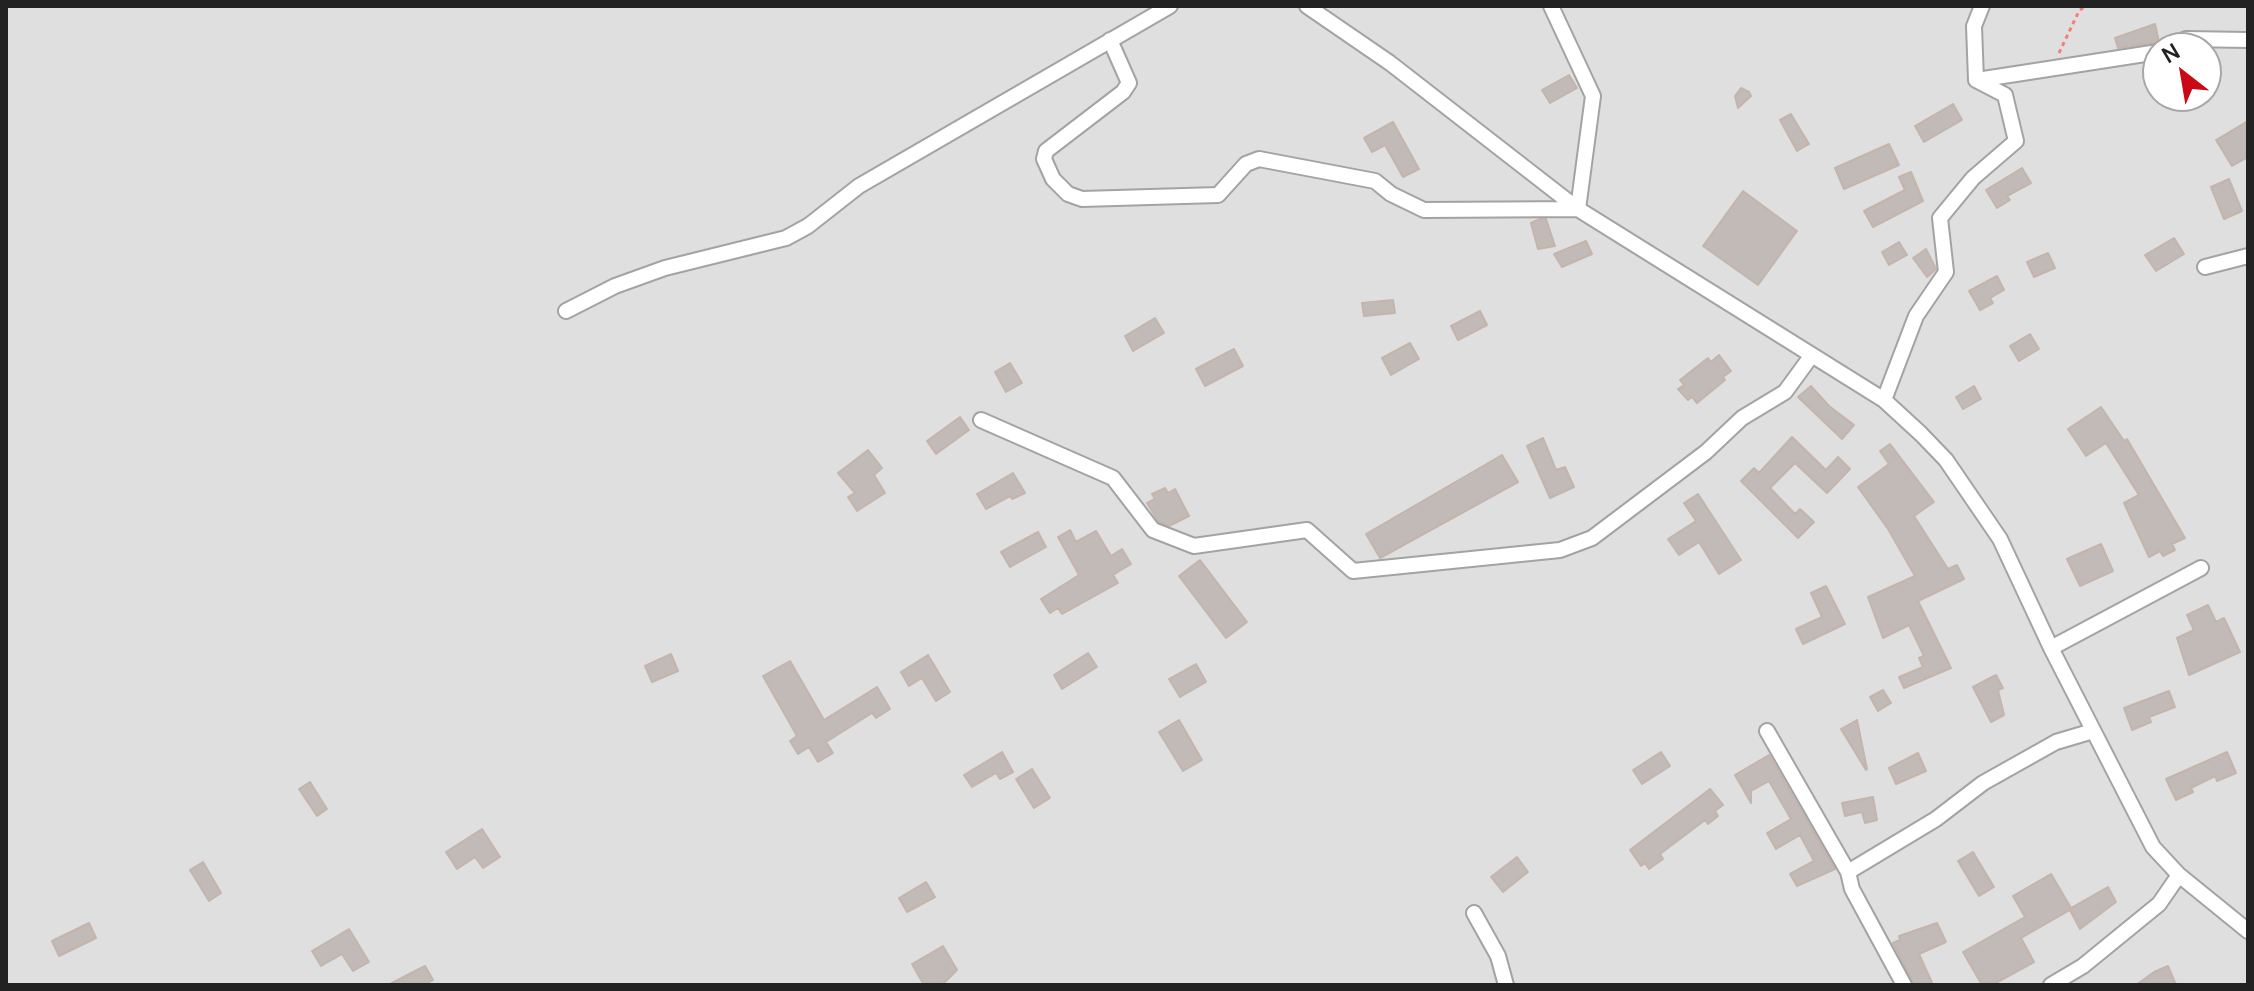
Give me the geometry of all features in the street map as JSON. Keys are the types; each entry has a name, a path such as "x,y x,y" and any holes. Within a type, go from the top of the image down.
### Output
{"street":[{"path":"566,311 615,286 665,268 786,238 808,226 859,186 1170,6"},
{"path":"1307,6 1390,63 1578,209 1884,400 1946,460 2000,539 2051,648 2153,847 2179,875 2248,931"},
{"path":"1551,6 1593,96 1578,209"},
{"path":"1976,80 1974,26 1982,6"},
{"path":"1110,40 1129,83 1123,92 1046,151 1045,168 1068,194 1082,199 1218,195 1246,164 1259,159 1375,181 1391,194 1424,210 1578,209"},
{"path":"2222,43 2245,45"},
{"path":"1976,80 2142,54"},
{"path":"1884,400 1916,316 1946,272 1940,218 1973,178 2016,141 2005,95 1976,80"},
{"path":"2205,267 2248,256"},
{"path":"981,420 1113,478 1153,530 1194,546 1307,530 1353,571 1560,550 1592,538 1706,452 1742,418 1785,392 1812,355"},
{"path":"2051,648 2201,568"},
{"path":"1767,731 1848,872 1852,889 1904,985"},
{"path":"1848,872 1936,819 1983,783 2056,742 2093,731"},
{"path":"2051,985 2083,966 2159,904 2179,875"},
{"path":"1474,913 1498,956 1506,985"}],"path":[{"path":"2055,64 2065,36 2085,6"}],"shaded area":[{"path":"6,6 2248,6 2248,985 6,985"}],"building":[{"path":"2155,24 2157,32 2142,32 2142,44 2118,48 2115,38"},
{"path":"1569,75 1577,88 1550,103 1542,90"},
{"path":"1741,88 1751,96 1738,108 1735,96"},
{"path":"1953,104 1962,120 1924,142 1915,126"},
{"path":"1791,114 1809,144 1797,151 1780,120"},
{"path":"2248,121 2248,157 2232,166 2216,140"},
{"path":"1393,122 1419,169 1403,177 1385,145 1372,152 1364,138"},
{"path":"1889,144 1899,165 1844,189 1835,168"},
{"path":"2022,168 2031,183 2007,196 2010,200 1997,208 1986,190"},
{"path":"1911,172 1923,201 1873,227 1864,211 1905,190 1899,177"},
{"path":"2229,179 2242,211 2224,219 2211,187"},
{"path":"1743,191 1797,231 1758,285 1703,246"},
{"path":"1546,219 1555,246 1538,249 1531,223"},
{"path":"2174,238 2184,254 2156,271 2145,255"},
{"path":"1586,241 1592,254 1562,267 1554,254"},
{"path":"1899,242 1907,255 1889,265 1882,252"},
{"path":"1926,249 1936,269 1927,277 1913,258"},
{"path":"2048,253 2055,268 2034,277 2027,262"},
{"path":"1997,276 2004,290 1990,298 1993,303 1980,310 1969,291"},
{"path":"1393,300 1395,313 1364,316 1362,303"},
{"path":"1480,311 1487,325 1458,340 1451,326"},
{"path":"1155,318 1164,333 1133,351 1125,336"},
{"path":"2030,334 2039,349 2019,361 2010,346"},
{"path":"1410,343 1419,359 1391,375 1382,358"},
{"path":"1234,349 1243,366 1205,386 1196,369"},
{"path":"1719,355 1731,371 1723,377 1725,380 1697,403 1692,397 1688,400 1678,389 1684,385 1680,380 1708,358 1711,362"},
{"path":"1010,363 1022,383 1006,392 995,372"},
{"path":"1811,386 1829,406 1854,425 1842,439 1798,397"},
{"path":"1974,386 1981,399 1963,409 1956,397"},
{"path":"2101,407 2124,441 2127,439 2185,538 2172,544 2175,550 2163,556 2160,551 2149,557 2124,503 2139,495 2106,443 2086,456 2068,429"},
{"path":"960,417 969,430 936,454 927,441"},
{"path":"1792,437 1826,470 1838,457 1850,469 1827,493 1795,463 1770,488 1795,514 1800,509 1814,522 1798,538 1741,481 1754,468 1759,473"},
{"path":"1543,438 1556,470 1565,467 1574,487 1550,498 1527,446"},
{"path":"1890,444 1934,502 1914,516 1948,569 1957,565 1964,579 1918,601 1951,668 1904,688 1899,677 1923,667 1919,658 1924,656 1909,625 1883,638 1868,597 1915,576 1888,529 1858,487 1889,464 1880,451"},
{"path":"868,450 882,468 874,475 885,493 857,511 848,497 855,493 838,473"},
{"path":"1502,455 1518,482 1380,558 1366,534"},
{"path":"1013,473 1025,493 1012,499 1010,496 986,509 977,494"},
{"path":"1165,488 1168,493 1175,489 1189,516 1169,526 1159,522 1147,503 1155,499 1152,494"},
{"path":"1698,494 1741,560 1719,574 1699,542 1679,555 1668,539 1696,521 1684,503"},
{"path":"1070,530 1076,542 1096,531 1111,556 1122,549 1131,564 1113,575 1118,583 1062,614 1058,608 1050,613 1041,599 1079,575 1058,537"},
{"path":"1038,532 1046,547 1010,567 1001,552"},
{"path":"2101,544 2113,571 2080,586 2067,559"},
{"path":"1200,560 1247,622 1226,638 1179,576"},
{"path":"1826,586 1845,624 1803,644 1796,629 1822,617 1811,593"},
{"path":"2208,605 2216,622 2224,618 2240,652 2189,675 2177,638 2194,630 2187,615"},
{"path":"1088,653 1097,667 1062,689 1054,675"},
{"path":"671,654 678,671 652,682 645,666"},
{"path":"928,655 950,692 936,701 922,678 909,686 901,672"},
{"path":"790,661 824,720 877,687 890,709 876,718 872,713 826,742 833,753 818,762 809,747 798,754 790,741 797,736 763,676"},
{"path":"1196,664 1206,682 1180,697 1169,679"},
{"path":"1996,675 2003,688 1998,690 2004,715 1991,722 1973,687"},
{"path":"1883,690 1891,703 1878,711 1870,697"},
{"path":"2169,691 2175,707 2149,717 2151,722 2132,730 2124,708"},
{"path":"1179,720 1202,760 1183,771 1159,732"},
{"path":"1857,720 1867,769 1866,770 1841,729"},
{"path":"1002,752 1013,772 1000,779 996,773 972,787 964,775"},
{"path":"1661,752 1670,766 1642,784 1633,770"},
{"path":"2227,752 2236,773 2217,781 2215,776 2176,800 2166,779"},
{"path":"1918,753 1926,771 1896,784 1889,768"},
{"path":"1769,755 1835,869 1797,886 1790,874 1814,861 1800,835 1776,849 1767,833 1791,819 1769,781 1751,791 1751,803 1735,775"},
{"path":"1032,769 1050,798 1034,808 1016,779"},
{"path":"310,782 327,809 317,816 299,789"},
{"path":"1710,789 1723,805 1715,811 1718,816 1708,824 1705,820 1660,854 1663,859 1649,869 1645,863 1641,866 1630,850"},
{"path":"1873,797 1877,820 1865,823 1862,812 1845,816 1842,803"},
{"path":"482,829 500,857 483,868 475,857 457,869 446,852"},
{"path":"1973,852 1994,887 1979,896 1958,861"},
{"path":"1517,857 1528,872 1503,892 1491,877"},
{"path":"203,862 221,893 209,901 190,870"},
{"path":"2051,874 2071,908 2108,887 2116,902 2080,929 2070,910 2021,938 2034,962 1992,985 1982,985 1963,952 2025,917 2013,896"},
{"path":"926,882 935,897 907,912 899,898"},
{"path":"89,923 96,938 59,956 52,941"},
{"path":"1937,923 1946,942 1919,954 1933,985 1914,985 1893,943 1900,940 1899,936"},
{"path":"349,929 369,962 353,971 342,954 321,966 312,951"},
{"path":"943,946 957,970 942,985 924,985 912,964"},
{"path":"425,966 433,980 424,985 388,985"},
{"path":"2168,966 2176,985 2136,985 2154,972"}]}
